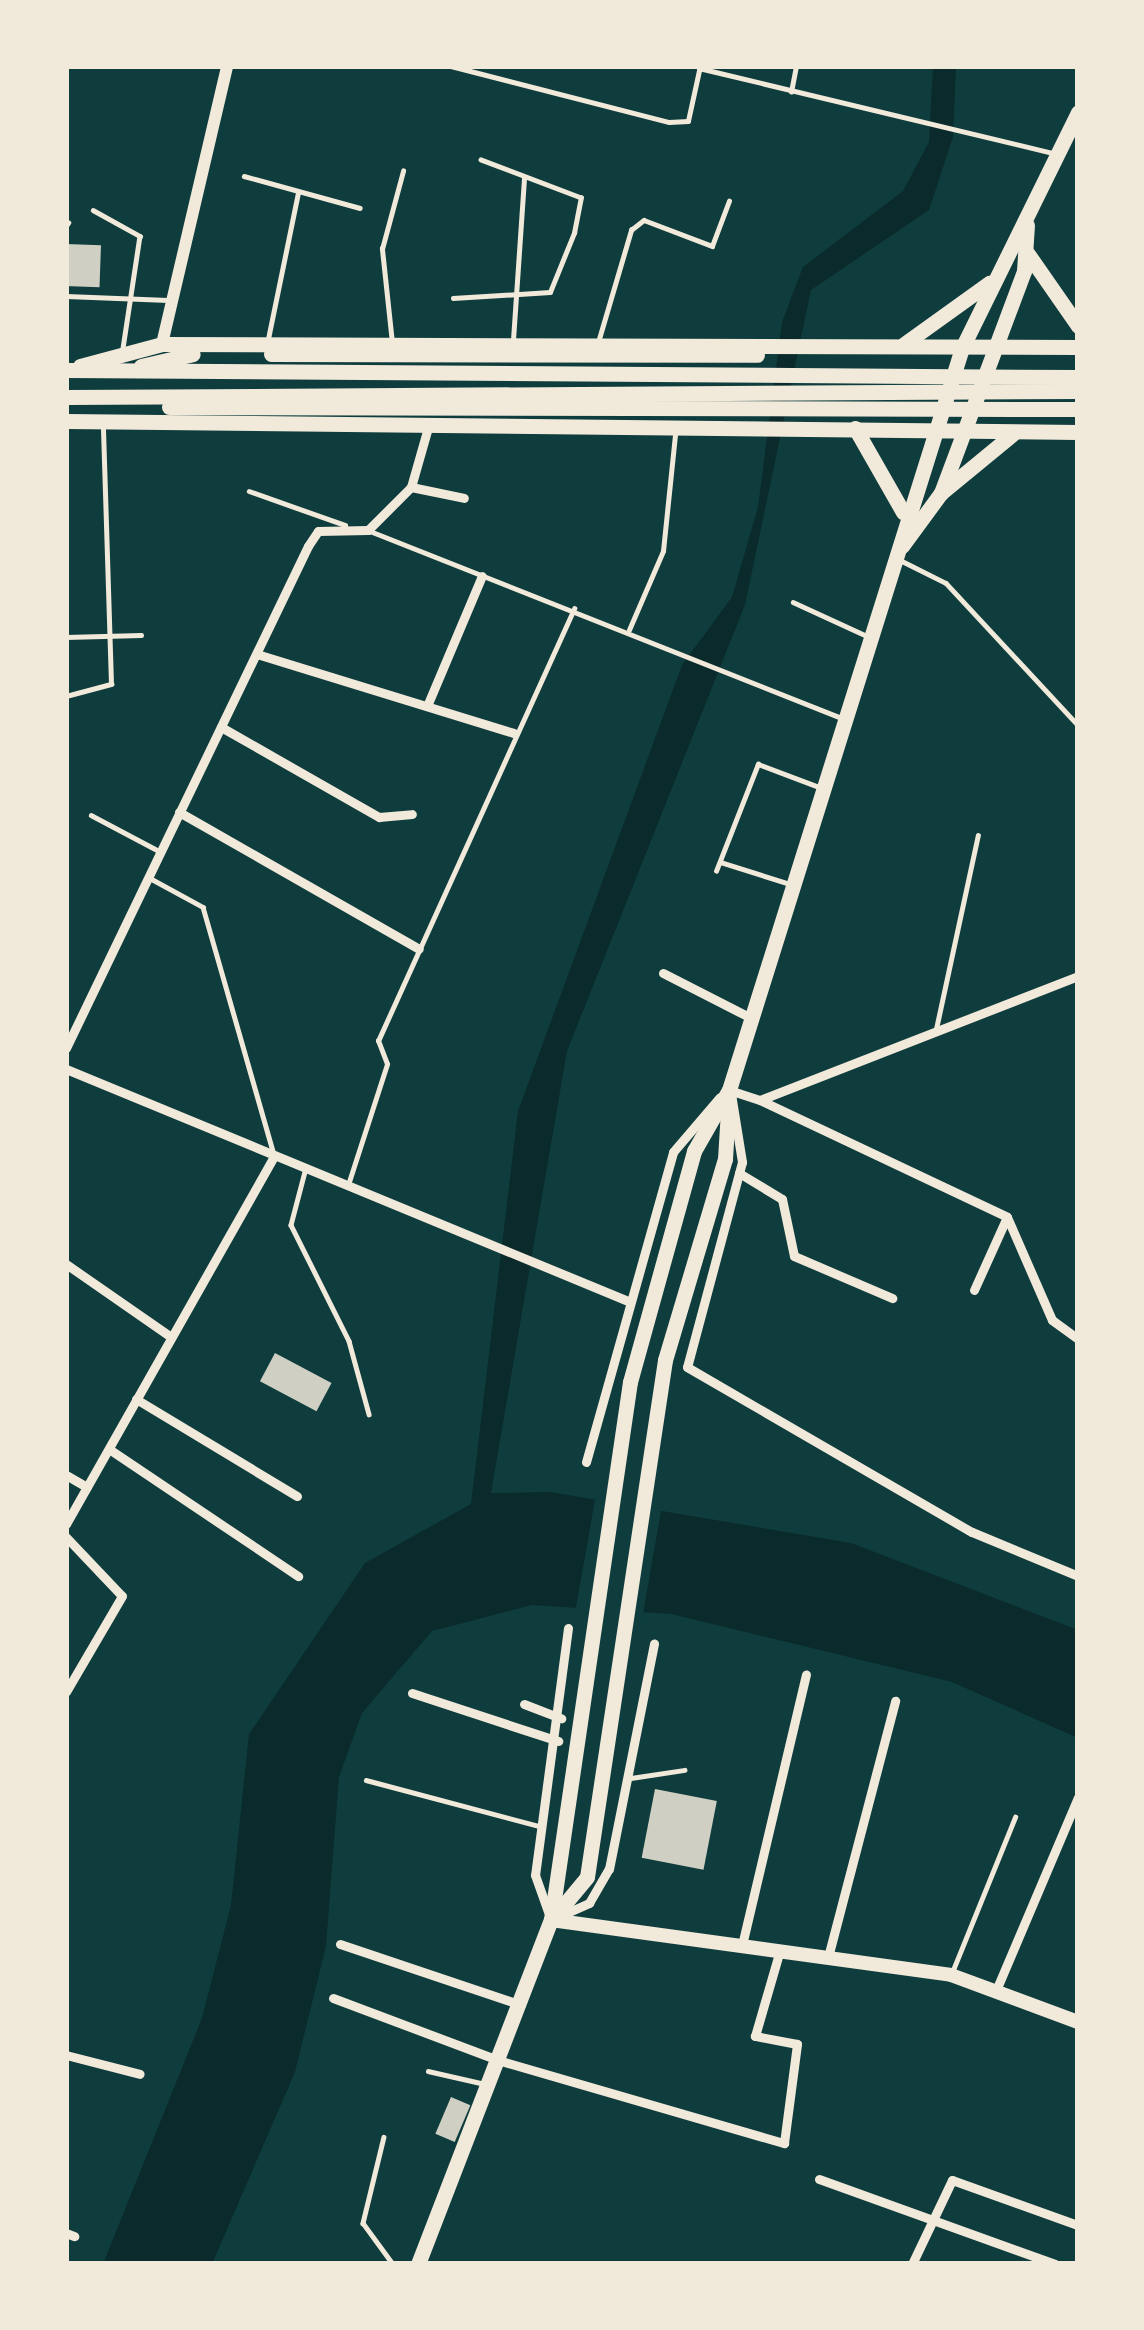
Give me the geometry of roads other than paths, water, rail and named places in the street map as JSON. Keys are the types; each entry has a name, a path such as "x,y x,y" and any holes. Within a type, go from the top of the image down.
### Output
{"main road":[{"path":"551,1920 587,1877 665,1360 724,1159 729,1090 899,552 904,512 932,431 989,284 1027,225 1078,112"},
{"path":"899,552 941,493 1028,254 1027,225"},
{"path":"1028,254 1078,326"},
{"path":"899,347 989,284"},
{"path":"69,370 129,370 171,356 267,344 1078,346"},
{"path":"675,431 693,379 677,344"},
{"path":"854,429 870,391 863,346"},
{"path":"69,370 123,348 171,356 1078,377"},
{"path":"171,356 1078,356"},
{"path":"170,402 1078,392"},
{"path":"66,397 170,402 1078,409"},
{"path":"101,397 157,423"},
{"path":"66,421 427,431 1078,432"},
{"path":"854,429 904,512"},
{"path":"941,493 1016,432"},
{"path":"424,2263 551,1920 630,1382 694,1151 729,1090"},
{"path":"551,1920 951,1976 997,1988 1078,2022"}],"street":[{"path":"171,356 172,300 227,66"},
{"path":"66,1048 158,851 260,656 318,531 345,525 368,530 411,487 427,431"},
{"path":"411,487 464,498"},
{"path":"427,706 482,577"},
{"path":"260,656 513,733"},
{"path":"221,727 379,817 412,814"},
{"path":"179,812 419,949"},
{"path":"663,973 751,1018"},
{"path":"760,1100 1078,976"},
{"path":"66,1070 628,1301"},
{"path":"729,1090 760,1100 1006,1217 1052,1320 1078,1339"},
{"path":"729,1090 739,1173 687,1367 972,1532 1078,1576"},
{"path":"586,1462 677,1141 729,1090"},
{"path":"66,1524 168,1335 274,1156"},
{"path":"739,1173 782,1199 794,1256 892,1298"},
{"path":"974,1291 1006,1217"},
{"path":"66,1264 168,1335"},
{"path":"136,1399 297,1496"},
{"path":"109,1448 298,1576"},
{"path":"66,1475 87,1487"},
{"path":"66,1537 122,1596 66,1692"},
{"path":"568,1628 558,1742 535,1889 551,1920 600,1889 655,1643"},
{"path":"742,1945 806,1674"},
{"path":"412,1693 558,1742"},
{"path":"828,1957 895,1701"},
{"path":"524,1705 560,1718"},
{"path":"997,1988 1078,1797"},
{"path":"340,1944 521,2005"},
{"path":"334,1998 501,2061 784,2143 797,2044 755,2036 780,1950"},
{"path":"66,2055 140,2074"},
{"path":"819,2179 1055,2264"},
{"path":"912,2264 927,2218 952,2180 1078,2225"}],"lane":[{"path":"451,66 669,122 688,121 699,67 1060,154"},
{"path":"791,92 796,66"},
{"path":"453,298 550,292 559,280 581,198 482,160"},
{"path":"392,343 382,249 403,171"},
{"path":"244,176 360,208"},
{"path":"513,343 524,178"},
{"path":"267,344 298,194"},
{"path":"598,343 631,230 644,220 712,246 729,201"},
{"path":"94,210 140,236 123,348"},
{"path":"66,296 172,300"},
{"path":"66,696 105,694 112,634 101,397"},
{"path":"629,630 663,550 675,431"},
{"path":"249,491 345,525"},
{"path":"368,530 844,719"},
{"path":"899,552 946,583 1078,724"},
{"path":"793,602 869,637"},
{"path":"347,1185 387,1064 378,1041 513,733 574,608"},
{"path":"66,637 140,635"},
{"path":"716,871 758,764 822,788"},
{"path":"91,815 158,851"},
{"path":"935,1035 978,835"},
{"path":"720,862 792,885"},
{"path":"146,876 203,907 211,962 250,1043 274,1156"},
{"path":"306,1168 291,1225 349,1341 369,1414"},
{"path":"626,1780 684,1770"},
{"path":"366,1780 543,1828"},
{"path":"951,1976 1016,1817"},
{"path":"428,2071 491,2086"},
{"path":"384,2137 363,2223 393,2264"}],"water":[{"path":"933,66 956,66 953,137 929,210 811,290 745,605 567,1051 491,1493 550,1492 851,1543 1078,1630 1078,1738 952,1682 671,1614 532,1605 432,1631 362,1713 339,1777 326,1946 295,2072 212,2264 103,2264 202,2018 231,1905 249,1734 365,1563 471,1504 518,1111 682,665 732,597 758,507 782,322 803,267 903,191 929,142"}]}
